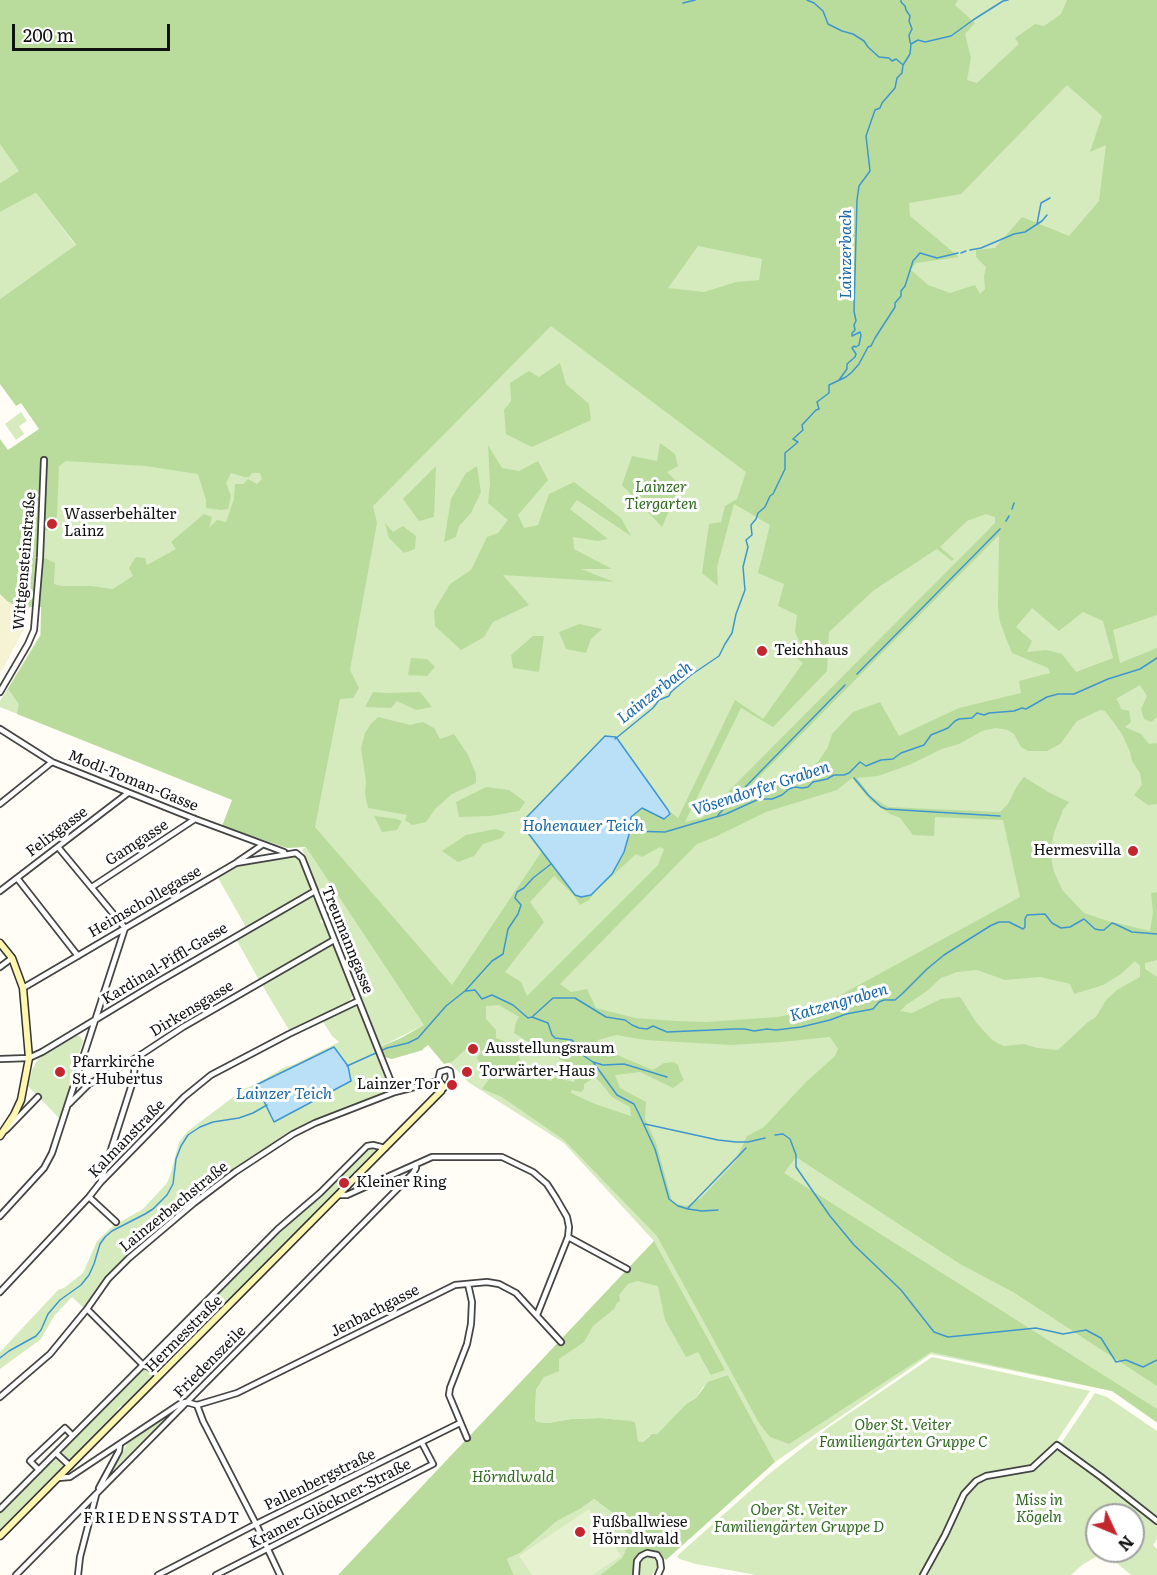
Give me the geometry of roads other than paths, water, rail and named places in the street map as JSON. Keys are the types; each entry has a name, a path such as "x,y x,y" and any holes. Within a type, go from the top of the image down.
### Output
{"street":[{"name":"Wittgensteinstraße","path":"0,692 34,630 44,460"},
{"name":"Modl-Toman-Gasse","path":"0,729 52,762 286,853"},
{"path":"0,804 52,762"},
{"name":"Felixgasse","path":"0,891 128,793"},
{"name":"Gamgasse","path":"92,887 195,819"},
{"path":"236,863 262,845"},
{"path":"0,1216 44,1168 52,1153 125,928 58,847"},
{"name":"Heimschollegasse","path":"23,988 236,863 286,853"},
{"name":"Treumanngasse","path":"286,853 300,855 381,1056 393,1093"},
{"path":"17,878 78,956"},
{"name":"Kardinal-Piffl-Gasse","path":"29,1058 315,891"},
{"name":"Dirkensgasse","path":"67,1106 89,1084 334,940"},
{"path":"0,943 12,958 23,988 29,1058 21,1100 0,1136"},
{"path":"0,967 12,958"},
{"name":"Kalmanstraße","path":"0,1292 100,1183 184,1097 211,1075 358,1001"},
{"path":"0,1059 29,1058"},
{"path":"100,1183 133,1081 136,1058"},
{"path":"450,1071 449,1083 441,1091 441,1083 438,1081 440,1072 450,1071"},
{"name":"Lainzerbachstraße","path":"0,1397 50,1354 108,1279 129,1258 235,1172 293,1134 308,1127 393,1093 438,1081"},
{"name":"Hermesstraße","path":"0,1536 441,1091"},
{"path":"0,1136 38,1097"},
{"name":"Hermesstraße","path":"0,1509 278,1229 320,1193 367,1146 384,1148"},
{"path":"338,1195 347,1195 432,1157 502,1157 533,1172 552,1191 567,1217 569,1227 568,1237 537,1315"},
{"name":"Friedenszeile","path":"16,1575 413,1173 416,1164"},
{"path":"89,1197 116,1222"},
{"path":"568,1237 627,1269"},
{"name":"Jenbachgasse","path":"197,1405 237,1394 455,1285 487,1282 499,1284 516,1293 561,1342"},
{"path":"467,1438 449,1395 467,1344 471,1324 472,1302 468,1284"},
{"path":"87,1309 143,1365 149,1367 158,1376"},
{"path":"58,1478 70,1477 181,1402 197,1405 203,1422 280,1575"},
{"name":"Pallenbergstraße","path":"158,1575 460,1423"},
{"name":"Hermesstraße","path":"39,1470 30,1461 65,1428 72,1435"},
{"name":"Kramer-Glöckner-Straße","path":"216,1575 433,1464 422,1443"},
{"path":"78,1575 80,1557 96,1493 119,1451 120,1444"},
{"path":"923,1575 964,1494 976,1481 986,1476 1032,1468 1057,1445 1157,1521"},
{"path":"56,1453 70,1466"},
{"path":"636,1575 637,1561 647,1553 657,1555 660,1560 662,1568 658,1575"}],"water":[{"name":"Hohenauer Teich","path":"605,736 616,737 670,814 664,819 642,808 631,817 624,852 612,874 591,895 581,897 575,895 525,829 526,818"},
{"name":"Lainzer Teich","path":"334,1047 348,1066 351,1081 274,1122 256,1085"}],"waterway":[{"path":"683,3 695,0"},
{"path":"807,0 823,11 828,24 864,41 879,57 889,58 892,61 896,59 902,64"},
{"name":"Lainzerbach","path":"839,380 847,369 847,364 855,357 856,354 852,348 859,345 861,335 860,332 852,336 856,321 854,311 857,200 859,186 870,171 866,136 875,110 880,108 895,88 897,78 902,73 903,65 910,54 909,35 912,29 910,16 901,0"},
{"path":"911,44 918,40 925,42 951,36 1003,1 1008,0"},
{"path":"1037,224 1041,203 1050,198"},
{"path":"970,250 1025,232 1047,215"},
{"path":"961,253 966,251"},
{"name":"Lainzerbach","path":"615,739 653,708 659,700 669,696 691,675 719,656 732,633 745,590 743,567 748,547 746,540 752,535 751,525 773,494 785,469 785,453 798,442 793,439 803,430 802,425 819,409 817,402 829,393 829,385 846,377 859,364 895,307 913,261 920,253 937,258 958,253"},
{"path":"1012,509 1014,503"},
{"path":"1006,521 1009,516"},
{"path":"857,674 1000,529"},
{"name":"Vösendorfer Graben","path":"629,831 665,832 726,814 759,799 772,799 789,789 808,787 813,782 849,773 860,762 866,766 881,760 893,759 901,753 924,745 931,735 948,728 959,719 972,718 977,713 984,715 1026,709 1047,697 1074,694 1108,679 1140,669 1157,658"},
{"path":"718,815 845,685"},
{"path":"854,778 868,795 886,809 1000,816"},
{"name":"Lainzerbach","path":"347,1066 387,1048 418,1038 446,1006 465,991 492,961 503,954 508,929 521,905 515,898 517,892 551,864"},
{"name":"Katzengraben","path":"466,991 475,990 482,999 492,995 513,1005 528,1018 553,998 575,998 606,1017 625,1020 639,1028 647,1029 653,1026 667,1032 776,1030 830,1020 846,1014 873,1009 884,1000 895,1000 944,955 999,922 1009,922 1023,929 1027,915 1045,914 1052,923 1061,928 1070,927 1084,919 1095,929 1104,930 1112,923 1132,932 1157,934"},
{"path":"532,1017 548,1023 555,1038 572,1040 584,1056 593,1062 617,1095 634,1104 655,1149 669,1199 678,1206 688,1209 718,1210"},
{"path":"593,1062 603,1065 624,1064 667,1077"},
{"name":"Lainzerbach","path":"0,1358 36,1336 48,1314 60,1300 81,1285 89,1275 100,1244 105,1237 153,1209 167,1195 173,1184 176,1159 188,1135 213,1122 239,1118 267,1105"},
{"path":"645,1124 718,1140 748,1142 765,1138"},
{"path":"775,1135 783,1134 790,1139 796,1155 796,1167 830,1216 854,1245 901,1290 934,1332 948,1337 1036,1328 1063,1334 1086,1330 1101,1338 1116,1362 1126,1360 1143,1367 1157,1360"},
{"path":"688,1208 746,1148"},
{"path":"926,1575 931,1566"}],"place":[{"name":"Wasserbehälter Lainz","path":"52,524"},
{"name":"Teichhaus","path":"762,651"},
{"name":"Hermesvilla","path":"1133,851"},
{"name":"Ausstellungsraum","path":"473,1049"},
{"name":"Pfarrkirche St. Hubertus","path":"60,1072"},
{"name":"Torwärter-Haus","path":"467,1072"},
{"name":"Lainzer Tor","path":"452,1085"},
{"name":"Kleiner Ring","path":"344,1183"},
{"name":"Fußballwiese Hörndlwald","path":"580,1532"}],"district":[{"name":"FRIEDENSSTADT","path":"162,1518"}],"park label":[{"name":"Lainzer Tiergarten","path":"661,496"},
{"name":"Ober St. Veiter Familiengärten Gruppe C","path":"903,1434"},
{"name":"Hörndlwald","path":"513,1478"},
{"name":"Miss in Kögeln","path":"1039,1510"},
{"name":"Ober St. Veiter Familiengärten Gruppe D","path":"799,1520"}]}
